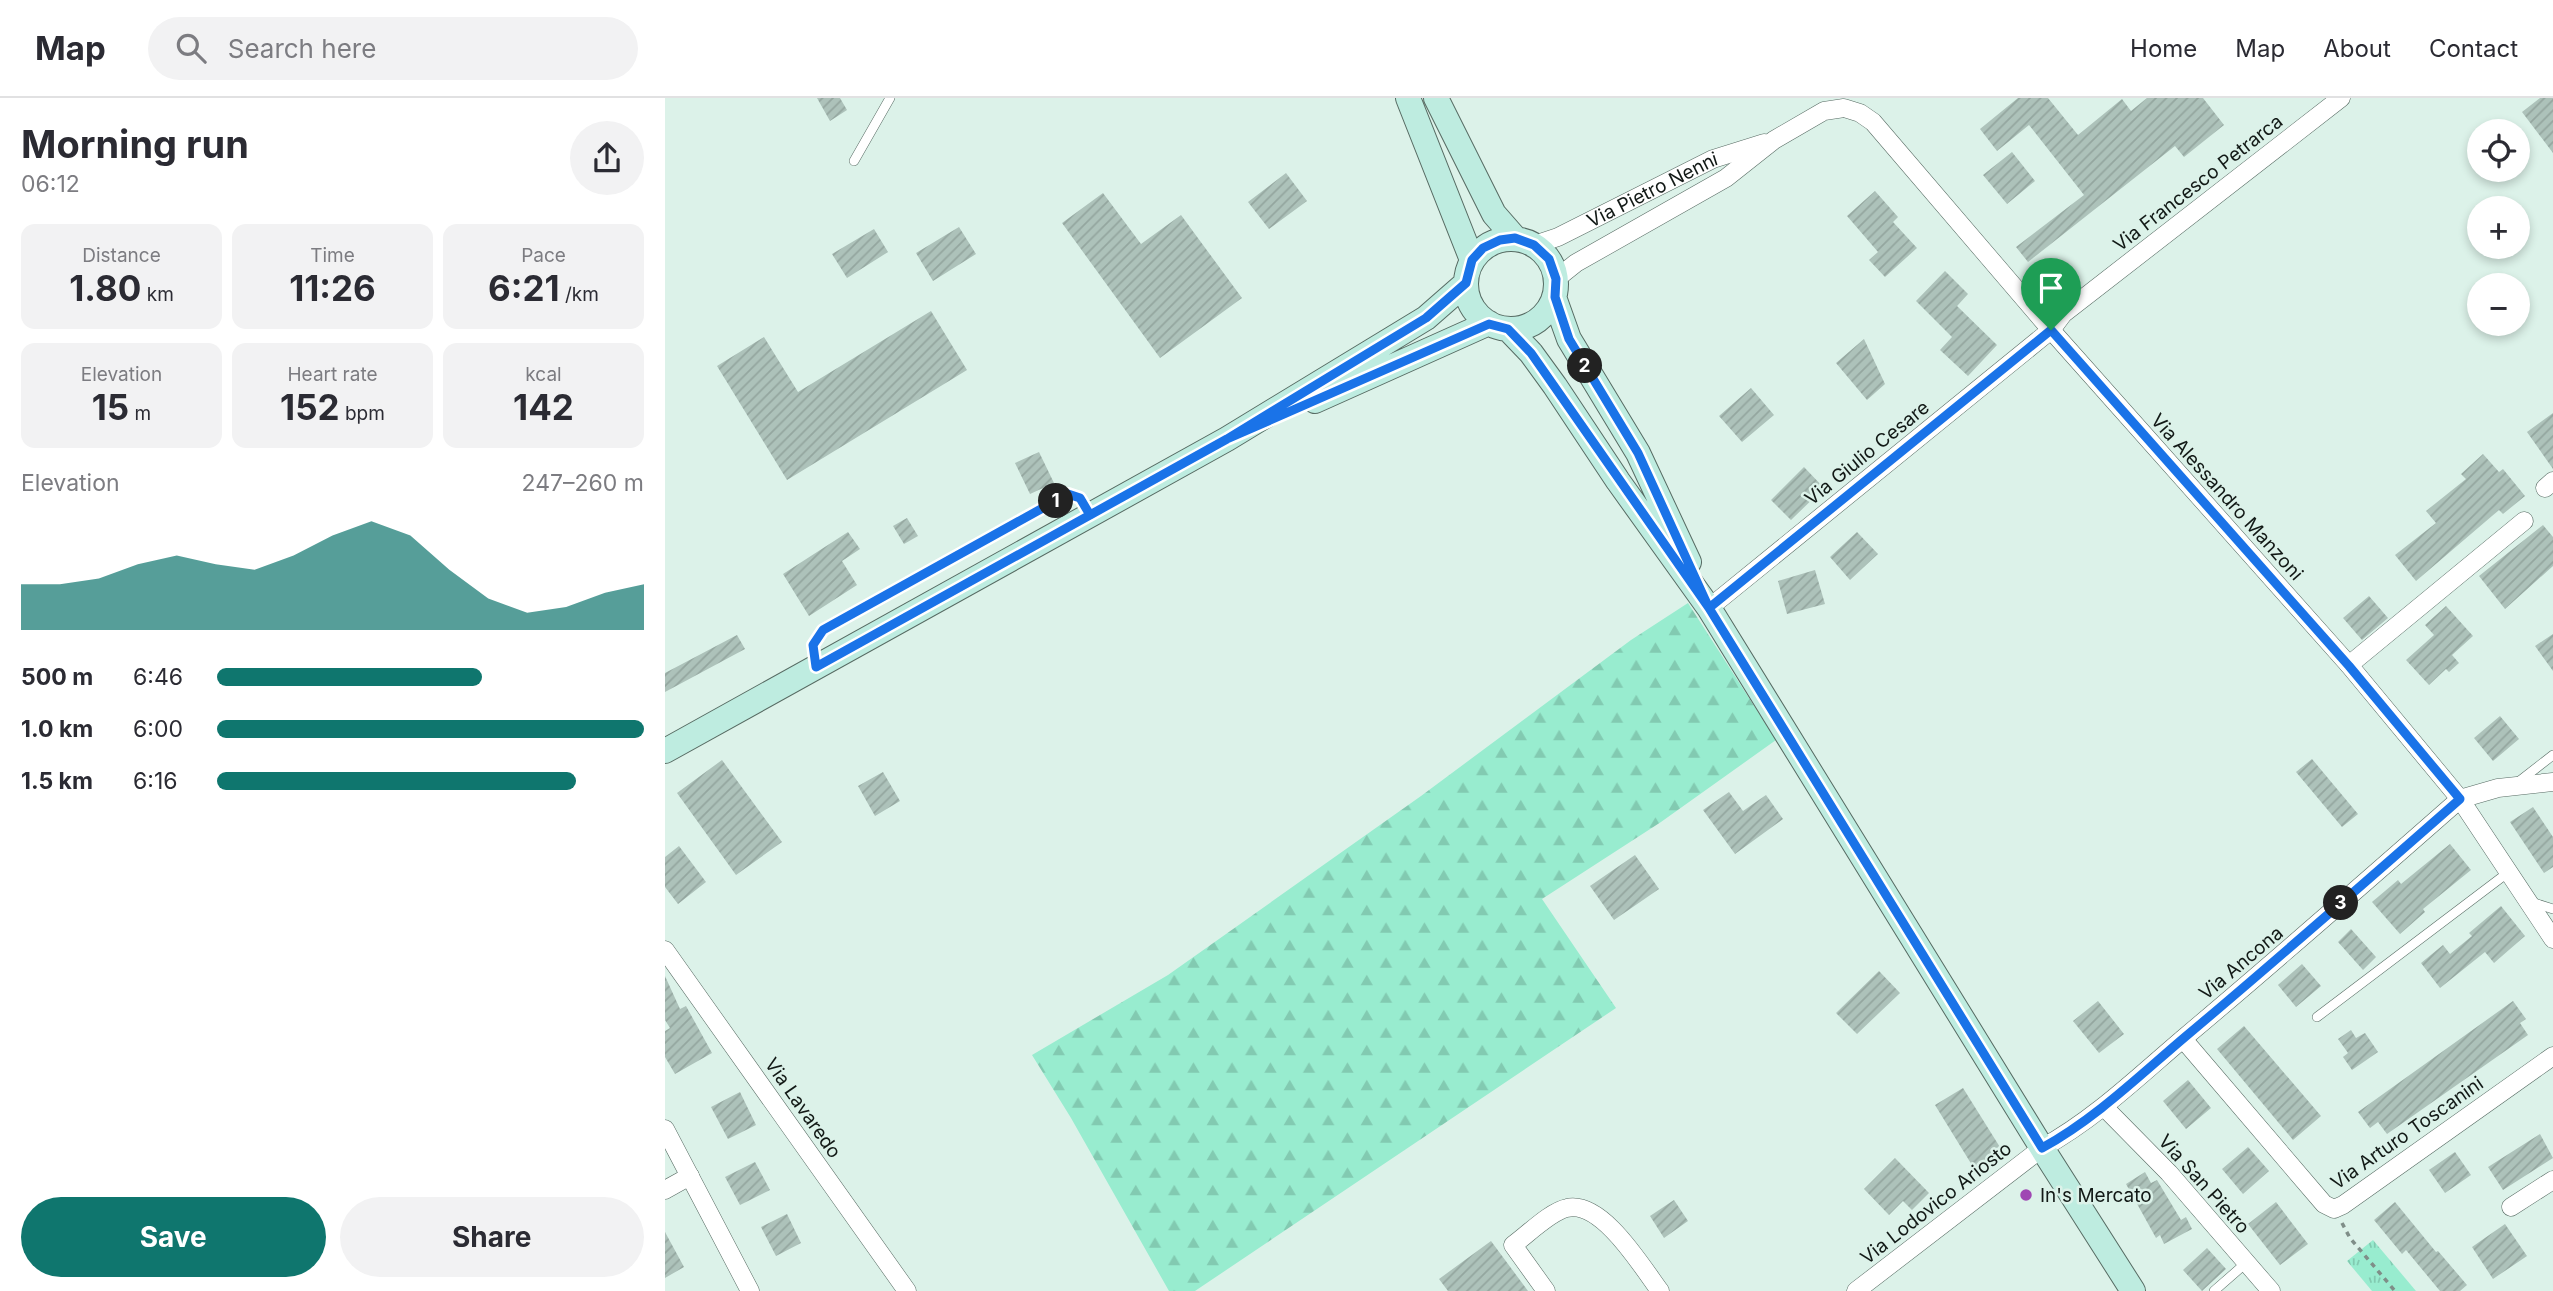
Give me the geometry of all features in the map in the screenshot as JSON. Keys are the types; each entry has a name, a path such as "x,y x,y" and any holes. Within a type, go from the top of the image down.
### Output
{"main road":[{"path":"1408,98 1469,271 1468,298 1477,313 1499,326 1539,364 1709,608 2133,1291"},
{"path":"1436,98 1494,214 1549,259 1569,339 1638,453 1709,608"},
{"path":"665,751 1227,439 1426,318 1469,271 1483,248 1500,240 1525,242"},
{"path":"1227,439 1499,326 1530,325 1546,313 1555,288"}],"street":[{"name":"Via Francesco Petrarca","path":"2051,330 2063,314 2341,98"},
{"name":"Via Pietro Nenni","path":"1555,288 1576,264 1726,178 1774,140 1841,103"},
{"name":"Via Alessandro Manzoni","path":"1841,103 1873,122 2051,330 2349,666 2460,799 2553,939"},
{"name":"Via Pietro Nenni","path":"1525,242 1558,237 1713,159 1774,140"},
{"name":"Via Giulio Cesare","path":"1709,608 2051,330"},
{"path":"2349,666 2524,521"},
{"path":"2460,799 2512,786 2553,782"},
{"name":"Via Ancona","path":"2042,1148 2072,1132 2104,1107 2266,970 2460,799"},
{"name":"Via Lavaredo","path":"665,950 907,1291"},
{"name":"Via Arturo Toscanini","path":"2183,1039 2324,1204 2334,1209 2553,1056"},
{"name":"Via San Pietro","path":"2104,1107 2169,1173 2271,1291"},
{"path":"665,1129 750,1291"},
{"name":"Via Lodovico Ariosto","path":"1856,1291 2042,1148"},
{"path":"665,1190 690,1176"},
{"path":"2511,1207 2553,1180"},
{"path":"1546,1291 1513,1245 1568,1208 1585,1209 1611,1227 1660,1291"}],"lane":[{"path":"854,161 890,98"},
{"path":"2512,786 2553,755"},
{"path":"2318,1017 2509,871"},
{"path":"2529,901 2553,909"},
{"path":"2214,1291 2246,1263"}],"path":[{"path":"2334,1209 2350,1238 2395,1291"}],"green space":[{"path":"1688,603 1776,740 1661,822 1542,899 1616,1008 1195,1291 1169,1291 1032,1055 1168,975 1421,796 1631,640"},
{"path":"2373,1240 2416,1291 2372,1291 2347,1261"}],"building":[{"path":"817,98 840,98 847,110 830,121"},
{"path":"2018,98 2048,98 2078,135 2122,99 2131,111 2147,98 2203,98 2224,125 2184,157 2175,146 2028,262 2016,247 2084,195 2029,125 1997,151 1980,129"},
{"path":"2540,98 2553,98 2553,153 2530,119 2522,112"},
{"path":"2012,152 2035,181 2007,204 1983,175"},
{"path":"1286,173 1307,201 1269,229 1248,202"},
{"path":"1875,191 1898,217 1893,222 1917,248 1885,277 1869,260 1878,252 1847,216"},
{"path":"1103,193 1141,244 1181,215 1242,298 1160,358 1062,223"},
{"path":"959,227 976,254 933,281 916,253"},
{"path":"874,229 888,252 847,278 832,254"},
{"path":"1945,271 1968,294 1957,306 1997,345 1968,376 1940,350 1952,337 1916,301"},
{"path":"931,311 967,370 787,480 717,366 764,337 798,392"},
{"path":"1864,339 1885,384 1867,400 1836,363"},
{"path":"1751,388 1774,415 1742,442 1719,416"},
{"path":"2553,413 2553,469 2527,432"},
{"path":"1039,452 1054,483 1030,494 1015,463"},
{"path":"2483,454 2499,472 2503,469 2525,496 2503,514 2499,510 2416,581 2395,555 2436,523 2426,511 2466,479 2461,474"},
{"path":"1804,467 1824,488 1791,520 1771,500"},
{"path":"907,518 918,536 904,544 893,526"},
{"path":"2543,525 2553,537 2553,566 2505,609 2479,576"},
{"path":"848,532 860,549 842,561 857,585 809,616 783,574"},
{"path":"1857,532 1878,554 1850,580 1830,557"},
{"path":"1815,570 1825,604 1787,614 1778,581"},
{"path":"2369,596 2388,618 2362,640 2343,618"},
{"path":"2446,606 2473,636 2452,655 2459,663 2449,672 2446,669 2429,685 2406,660 2434,635 2425,625"},
{"path":"2553,634 2553,671 2535,646"},
{"path":"737,635 745,649 665,692 665,673"},
{"path":"2500,716 2519,739 2493,761 2474,738"},
{"path":"2312,759 2358,814 2342,827 2296,772"},
{"path":"722,760 782,842 736,875 677,793"},
{"path":"883,772 900,801 875,816 858,786"},
{"path":"1729,792 1743,811 1766,795 1783,819 1735,854 1703,810"},
{"path":"2533,807 2553,837 2553,867 2544,873 2510,822"},
{"path":"2450,844 2471,870 2423,909 2425,912 2400,934 2372,902 2398,880 2401,884"},
{"path":"679,846 706,882 678,904 665,887 665,857"},
{"path":"1635,855 1659,889 1614,920 1590,886"},
{"path":"2501,906 2525,936 2494,963 2485,952 2440,988 2421,963 2443,945 2450,954 2472,936 2469,933"},
{"path":"2351,929 2376,957 2363,970 2338,942"},
{"path":"2302,964 2321,986 2296,1007 2278,985"},
{"path":"1879,971 1900,993 1857,1034 1836,1013"},
{"path":"665,976 680,1009 686,1006 712,1053 675,1074 665,1057 665,1031 670,1028 665,1020"},
{"path":"2098,1001 2124,1034 2099,1053 2073,1021"},
{"path":"2513,1001 2526,1019 2520,1023 2528,1035 2387,1134 2378,1122 2370,1128 2358,1112"},
{"path":"2244,1026 2321,1116 2293,1140 2217,1049"},
{"path":"2351,1030 2356,1038 2365,1033 2378,1052 2352,1070 2343,1057 2348,1053 2338,1039"},
{"path":"2188,1080 2211,1108 2186,1129 2163,1101"},
{"path":"1963,1088 2003,1152 1975,1170 1935,1105"},
{"path":"740,1092 756,1125 728,1139 711,1107"},
{"path":"2540,1134 2553,1158 2503,1190 2488,1167"},
{"path":"2248,1147 2269,1171 2243,1194 2222,1169"},
{"path":"2455,1152 2471,1175 2445,1193 2429,1170"},
{"path":"1895,1158 1929,1193 1912,1210 1903,1201 1889,1215 1864,1189"},
{"path":"755,1162 770,1190 740,1205 725,1177"},
{"path":"2145,1172 2151,1183 2157,1180 2181,1220 2186,1217 2192,1229 2164,1244 2160,1235 2156,1238 2126,1184"},
{"path":"1674,1200 1688,1221 1664,1238 1650,1216"},
{"path":"2276,1202 2308,1244 2280,1265 2248,1224"},
{"path":"2395,1202 2467,1285 2460,1291 2440,1291 2406,1250 2402,1254 2374,1220"},
{"path":"787,1214 801,1243 776,1256 761,1227"},
{"path":"2505,1224 2527,1256 2493,1279 2472,1247"},
{"path":"665,1232 684,1267 665,1278"},
{"path":"1491,1241 1528,1291 1448,1291 1439,1279"},
{"path":"2207,1248 2226,1269 2202,1291 2183,1270"}],"place":[{"name":"In's Mercato","path":"2026,1195"}],"route":[{"path":"2051,330 1709,608 1531,353 1508,329 1489,324 1227,439 1090,515 1080,498 1068,494 823,630 813,645 816,667 1227,439 1426,318 1466,283 1472,260 1483,248 1500,240 1515,238 1534,245 1549,259 1556,279 1555,297 1569,339 1638,453 1709,608 2042,1148 2072,1132 2104,1107 2266,970 2460,799 2349,666 2051,330"}]}
